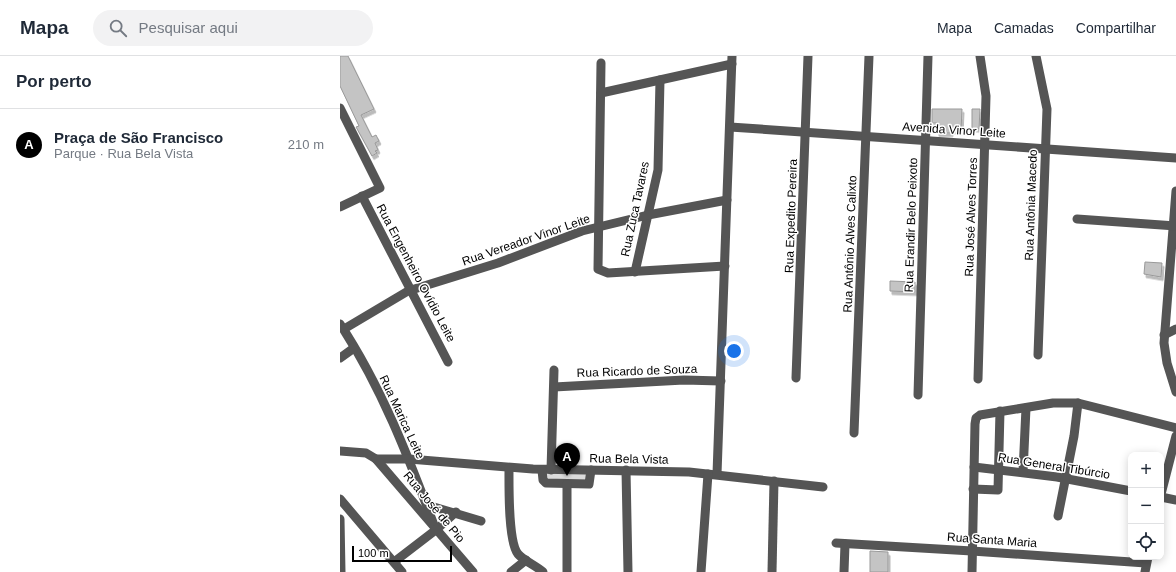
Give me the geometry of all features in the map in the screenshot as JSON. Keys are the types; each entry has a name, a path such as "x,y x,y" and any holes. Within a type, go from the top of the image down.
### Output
{"street":[{"name":"Rua Expedito Pereira","path":"796,378 808,56"},
{"name":"Rua Antônio Alves Calixto","path":"854,433 869,56"},
{"name":"Rua Erandir Belo Peixoto","path":"918,395 928,56"},
{"name":"Rua José Alves Torres","path":"978,379 986,96 980,56"},
{"name":"Rua Antônia Macedo","path":"1036,56 1047,109 1038,355"},
{"path":"600,93 660,80 732,60 721,381 712,474 700,572"},
{"path":"601,64 600,227 597,266 602,272 635,272 725,266"},
{"name":"Rua Zuca Tavares","path":"635,272 658,170 660,80"},
{"path":"340,108 380,188 340,206"},
{"name":"Avenida Vinor Leite","path":"730,127 1176,158"},
{"path":"1176,191 1175,226 1164,335 1164,347 1171,379 1176,392"},
{"name":"Rua Engenheiro Ovídio Leite","path":"362,196 448,362"},
{"name":"Rua Vereador Vinor Leite","path":"342,326 408,291 498,263 582,231 727,200"},
{"path":"1077,219 1175,226"},
{"name":"Rua Marica Leite","path":"342,326 385,406 409,459 436,527"},
{"path":"1164,335 1176,329"},
{"path":"340,358 354,348"},
{"path":"554,370 547,470 543,480 545,483 589,484 591,470"},
{"name":"Rua Ricardo de Souza","path":"554,386 684,380 721,381"},
{"path":"972,572 973,488 976,420 980,415 1053,403 1078,403 1176,428"},
{"path":"1058,516 1074,436 1078,403"},
{"path":"1023,472 1026,408"},
{"path":"973,488 998,490 1000,411"},
{"path":"1163,488 1176,436"},
{"name":"Rua Bela Vista","path":"340,451 366,453 376,459 409,459 547,470 626,470 712,474 822,487"},
{"name":"Rua José de Pio","path":"376,459 436,527 473,572"},
{"name":"Rua General Tibúrcio","path":"974,467 1066,478 1128,490"},
{"path":"509,468 509,491 514,543 517,552 543,572"},
{"path":"626,470 628,572"},
{"path":"772,572 774,481"},
{"path":"567,484 567,572"},
{"path":"1164,498 1176,500"},
{"path":"340,499 402,572"},
{"path":"427,505 456,512 481,521"},
{"path":"394,562 456,512"},
{"path":"340,519 341,572"},
{"name":"Rua Santa Maria","path":"844,572 840,544 972,551 1146,564"},
{"path":"511,572 526,560"}],"shaded area":[{"path":"545,472 588,472 588,481 547,481"}],"building":[{"path":"340,56 348,56 374,109 361,115 372,137 376,135 379,141 375,143 378,150 375,151 377,153 372,156 356,127 359,126 340,86"},
{"path":"932,109 962,109 961,131 951,130 951,133 937,133 937,123 932,123"},
{"path":"972,109 980,109 979,129 972,128"},
{"path":"1145,262 1162,263 1161,277 1144,274"},
{"path":"890,281 915,282 915,292 890,291"},
{"path":"870,551 888,552 888,572 870,572"}],"place":[{"name":"Praça de São Francisco","path":"567,476"}]}
